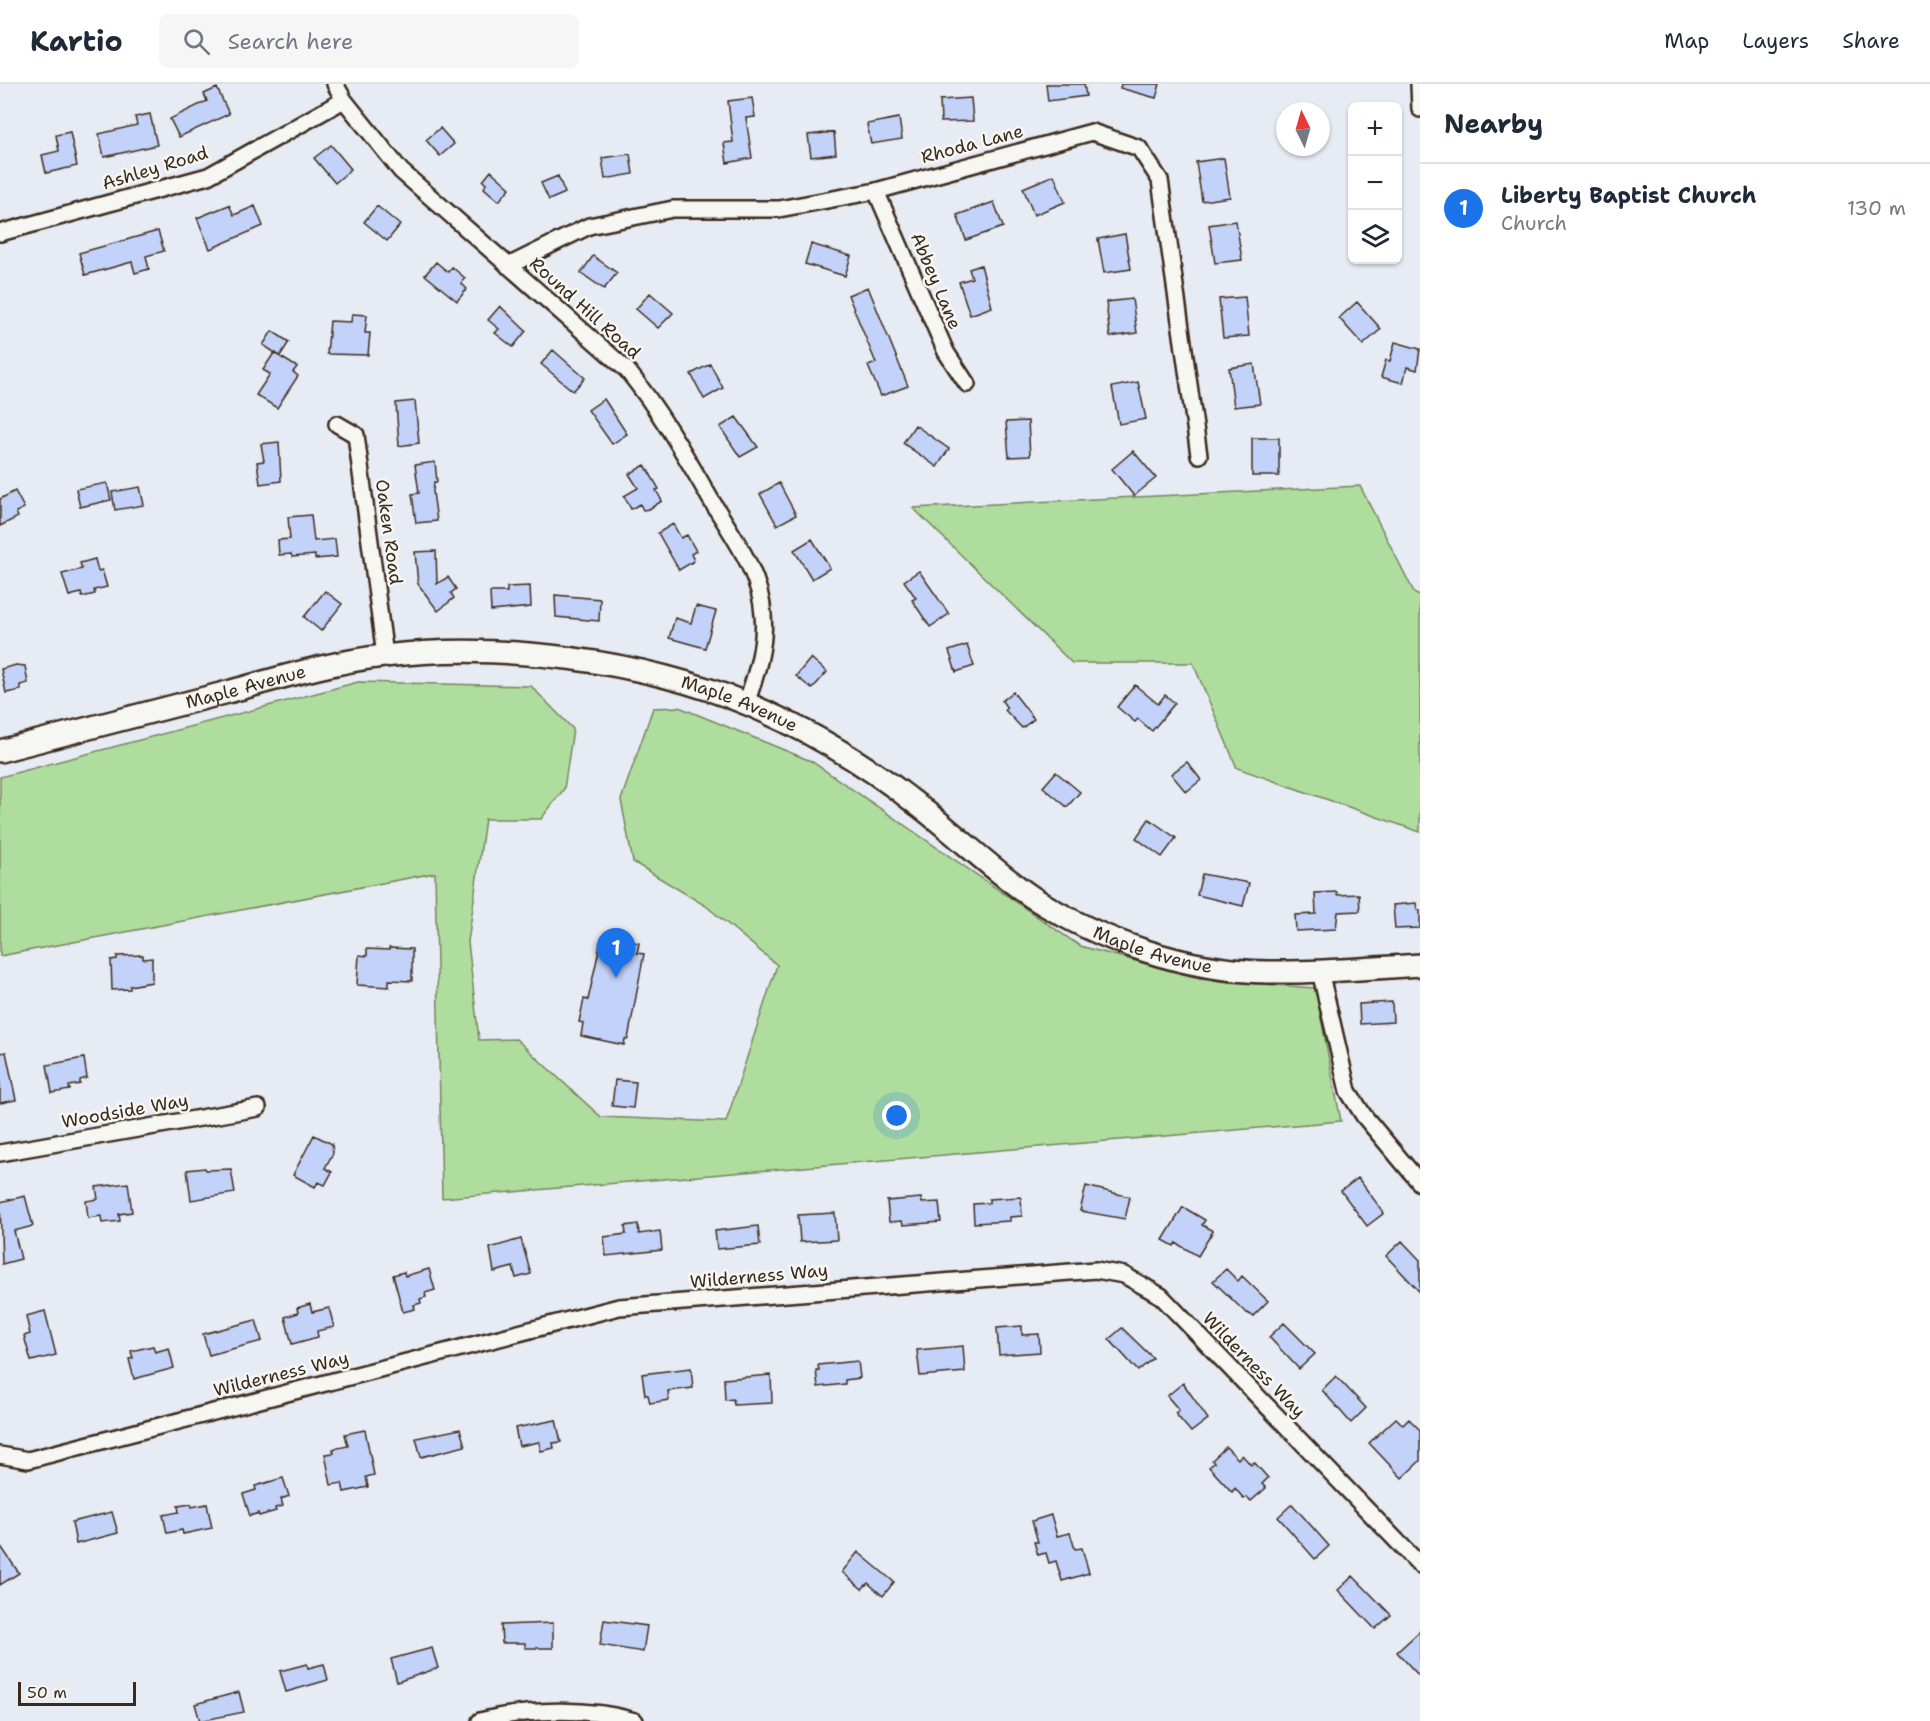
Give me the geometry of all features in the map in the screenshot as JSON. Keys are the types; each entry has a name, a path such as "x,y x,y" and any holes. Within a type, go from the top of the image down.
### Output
{"main road":[{"name":"Maple Avenue","path":"0,751 321,667 385,656 481,652 592,661 684,684 747,704 811,735 878,775 1030,896 1094,931 1130,945 1202,965 1267,972 1420,965"}],"street":[{"name":"Round Hill Road","path":"336,84 344,100 401,171 627,370 657,407 757,582 764,614 763,643 747,704"},
{"path":"1419,84 1420,109"},
{"name":"Ashley Road","path":"0,233 208,176 344,100"},
{"name":"Rhoda Lane","path":"508,266 589,226 673,209 779,209 876,191 1092,132 1139,148 1160,180 1199,455"},
{"name":"Abbey Lane","path":"876,191 946,352 967,384"},
{"name":"Oaken Road","path":"338,424 356,435 385,656"},
{"path":"1320,971 1348,1091 1364,1116 1420,1184"},
{"name":"Woodside Way","path":"0,1153 258,1108"},
{"name":"Wilderness Way","path":"0,1455 28,1460 619,1307 1096,1270 1124,1275 1161,1296 1420,1565"},
{"path":"480,1721 510,1713 609,1713 635,1721"}],"green space":[{"path":"1360,486 1415,594 1420,596 1420,832 1237,768 1193,663 1072,663 913,508"},
{"path":"358,682 531,686 573,729 564,789 541,819 485,819 468,942 479,1040 516,1039 601,1117 726,1122 777,965 706,906 633,862 621,800 653,708 679,707 811,761 1080,946 1206,980 1315,988 1341,1121 442,1198 435,873 0,956 0,777"}],"building":[{"path":"1046,84 1084,84 1086,96 1048,101"},
{"path":"1121,84 1160,84 1156,98 1120,88"},
{"path":"217,88 229,114 179,137 170,119 207,101 204,94"},
{"path":"752,98 755,117 746,118 752,158 727,163 724,143 733,142 728,101"},
{"path":"971,98 973,121 941,122 940,100"},
{"path":"150,114 157,145 104,157 99,134 137,125 135,117"},
{"path":"899,118 902,139 871,144 867,124"},
{"path":"440,128 454,144 440,156 426,140"},
{"path":"70,132 77,166 46,173 42,155 59,151 56,135"},
{"path":"834,132 836,154 811,157 808,135"},
{"path":"331,145 351,169 335,183 314,158"},
{"path":"630,154 633,174 605,179 602,158"},
{"path":"1224,158 1230,197 1202,201 1196,162"},
{"path":"491,171 510,188 499,201 484,188 486,184 483,181"},
{"path":"1054,175 1065,202 1034,215 1023,188"},
{"path":"558,176 565,193 549,200 541,183"},
{"path":"994,202 1003,227 966,240 957,215"},
{"path":"229,205 234,215 255,206 263,226 210,249 197,218"},
{"path":"377,206 400,225 387,241 364,222"},
{"path":"1236,221 1242,260 1215,263 1209,225"},
{"path":"158,231 164,251 146,256 149,269 135,273 132,262 85,275 79,253"},
{"path":"1125,234 1131,269 1104,273 1098,239"},
{"path":"811,244 851,256 845,276 805,264"},
{"path":"593,256 617,273 604,289 581,273"},
{"path":"436,262 448,272 452,267 465,278 461,283 467,289 457,301 425,275"},
{"path":"981,265 992,307 970,315 959,282 972,278 969,269"},
{"path":"868,287 908,386 881,396 868,366 876,363 848,295"},
{"path":"650,293 673,313 658,328 636,309"},
{"path":"1245,297 1249,336 1223,338 1219,299"},
{"path":"1132,299 1137,333 1110,337 1106,302"},
{"path":"1357,302 1381,329 1363,345 1339,318"},
{"path":"500,306 526,331 513,347 495,333 499,329 488,320"},
{"path":"352,314 367,315 365,333 370,333 368,355 327,354 330,321 351,322"},
{"path":"272,331 289,342 280,356 263,345"},
{"path":"1395,342 1420,349 1417,370 1407,367 1403,383 1381,377 1386,360 1390,361"},
{"path":"553,350 585,378 573,391 541,364"},
{"path":"274,353 297,367 293,372 298,376 277,408 256,395 270,374 263,370"},
{"path":"710,364 723,388 704,399 691,374"},
{"path":"1254,364 1260,404 1234,407 1229,368"},
{"path":"1138,382 1146,419 1119,424 1112,387"},
{"path":"604,399 627,434 612,444 588,410"},
{"path":"415,401 419,443 399,446 396,403"},
{"path":"736,417 758,447 740,457 720,427"},
{"path":"1028,421 1030,456 1009,457 1006,422"},
{"path":"915,425 949,449 937,467 903,443"},
{"path":"1252,438 1279,438 1279,476 1252,476"},
{"path":"279,442 281,481 260,484 257,462 264,461 261,444"},
{"path":"1133,451 1156,478 1134,496 1112,469"},
{"path":"435,462 437,482 434,482 433,492 437,521 416,523 412,494 419,493 415,465"},
{"path":"645,465 659,489 656,490 662,501 649,509 643,510 640,504 631,509 624,496 638,488 629,474"},
{"path":"107,483 111,500 80,507 76,489"},
{"path":"779,483 796,515 777,525 760,494"},
{"path":"140,487 144,505 115,510 112,492"},
{"path":"15,491 24,508 16,512 18,517 0,526 0,499"},
{"path":"311,515 314,541 335,539 337,557 315,559 315,555 292,557 291,554 279,555 278,540 290,539 288,517"},
{"path":"673,524 681,538 687,535 696,551 691,554 694,561 679,570 658,533"},
{"path":"812,539 830,568 812,579 794,550"},
{"path":"436,551 437,584 448,577 456,589 451,593 454,598 438,611 418,584 415,552"},
{"path":"95,559 98,571 102,570 107,587 94,590 95,594 82,597 81,593 69,596 62,574 82,569 80,563"},
{"path":"919,571 949,614 930,627 912,600 916,598 904,581"},
{"path":"530,586 531,607 491,611 490,592 507,592 507,587"},
{"path":"325,591 342,604 321,631 304,617"},
{"path":"555,595 600,599 599,621 556,617"},
{"path":"696,606 716,611 705,648 669,638 675,618 691,623"},
{"path":"967,645 974,666 956,672 949,651"},
{"path":"811,658 827,672 812,689 796,676"},
{"path":"16,665 25,666 28,683 20,685 21,690 6,693 1,669"},
{"path":"1135,685 1158,704 1165,695 1175,703 1152,731 1138,719 1135,722 1117,707"},
{"path":"1013,692 1034,719 1022,728 1005,710 1007,708 1002,701"},
{"path":"1187,762 1201,780 1186,792 1171,774"},
{"path":"1056,772 1080,792 1067,807 1043,787"},
{"path":"1149,819 1176,838 1162,857 1136,838"},
{"path":"1202,874 1249,883 1243,906 1197,895"},
{"path":"1337,892 1337,895 1359,894 1360,911 1338,912 1336,929 1296,931 1295,915 1316,914 1315,893"},
{"path":"1416,903 1417,910 1420,910 1420,928 1395,929 1393,905"},
{"path":"609,937 639,943 637,953 644,954 628,1039 625,1039 624,1045 581,1036 583,1023 579,1022 584,999 588,1000 600,945 607,946"},
{"path":"389,948 412,949 412,981 389,980 389,987 357,985 359,955 367,956 367,949 389,950"},
{"path":"143,955 143,959 152,958 152,982 130,986 130,989 112,990 111,960 117,959 117,956"},
{"path":"1392,1002 1393,1022 1360,1024 1359,1004"},
{"path":"6,1052 16,1100 0,1103 0,1053"},
{"path":"84,1058 87,1078 80,1080 80,1084 69,1086 70,1090 52,1093 47,1065"},
{"path":"615,1080 636,1082 633,1108 612,1106"},
{"path":"314,1135 332,1144 333,1153 325,1168 332,1172 325,1185 318,1182 315,1187 293,1175"},
{"path":"205,1168 206,1170 231,1169 235,1193 191,1200 187,1170"},
{"path":"1358,1178 1384,1213 1367,1226 1341,1191"},
{"path":"128,1183 132,1212 119,1214 120,1221 102,1223 101,1216 88,1218 86,1201 98,1199 96,1187"},
{"path":"1086,1186 1130,1197 1125,1219 1080,1211"},
{"path":"25,1196 33,1226 14,1231 21,1259 2,1264 0,1202"},
{"path":"1021,1197 1022,1216 1010,1217 1010,1221 974,1223 973,1204 989,1203 989,1199"},
{"path":"921,1198 922,1203 939,1202 941,1222 903,1225 902,1221 889,1222 887,1201"},
{"path":"1183,1207 1205,1220 1202,1225 1213,1231 1198,1256 1176,1243 1174,1246 1163,1240"},
{"path":"835,1213 837,1240 800,1242 798,1215"},
{"path":"638,1224 639,1234 660,1231 662,1250 606,1256 604,1237 626,1234 625,1226"},
{"path":"758,1226 760,1245 717,1249 715,1231"},
{"path":"521,1239 531,1274 516,1278 513,1267 494,1272 490,1248"},
{"path":"1402,1241 1420,1260 1420,1292 1386,1256"},
{"path":"429,1269 435,1290 425,1293 426,1297 420,1299 421,1303 414,1305 415,1309 403,1312 393,1275 404,1272 405,1276"},
{"path":"1226,1269 1238,1281 1242,1276 1268,1301 1253,1316 1245,1312 1213,1281"},
{"path":"310,1304 312,1312 329,1308 334,1327 317,1331 318,1337 292,1344 285,1317 298,1313 297,1308"},
{"path":"45,1311 56,1355 31,1361 24,1336 30,1334 26,1316"},
{"path":"256,1320 262,1341 209,1355 203,1334"},
{"path":"1284,1323 1315,1354 1299,1369 1269,1337"},
{"path":"1022,1326 1022,1335 1039,1334 1040,1352 999,1355 997,1328"},
{"path":"1122,1328 1153,1358 1138,1371 1109,1339"},
{"path":"153,1346 155,1352 169,1348 174,1368 134,1379 129,1359 133,1358 131,1351"},
{"path":"963,1346 965,1372 920,1376 917,1350"},
{"path":"858,1361 860,1378 845,1380 845,1384 818,1387 816,1370 819,1370 818,1365"},
{"path":"691,1368 693,1388 668,1391 669,1400 650,1403 648,1395 645,1395 642,1374"},
{"path":"771,1375 772,1403 734,1405 733,1399 725,1400 724,1379"},
{"path":"1336,1376 1366,1408 1351,1423 1322,1390"},
{"path":"1183,1383 1208,1419 1191,1432 1175,1413 1179,1410 1167,1396"},
{"path":"1396,1418 1403,1425 1409,1419 1420,1430 1420,1461 1402,1478 1369,1443"},
{"path":"556,1420 561,1442 553,1443 554,1448 541,1451 539,1442 519,1446 515,1428"},
{"path":"460,1429 465,1446 421,1457 416,1438"},
{"path":"365,1430 374,1475 366,1477 368,1487 344,1492 342,1483 331,1485 325,1454 334,1453 333,1449 348,1446 345,1434"},
{"path":"1226,1447 1238,1459 1242,1455 1251,1465 1254,1462 1268,1478 1262,1484 1266,1488 1251,1501 1247,1497 1244,1499 1235,1488 1232,1492 1209,1467 1214,1463 1212,1460"},
{"path":"283,1478 289,1496 281,1499 283,1506 275,1508 276,1511 250,1516 243,1494 256,1490 255,1486"},
{"path":"191,1504 192,1507 207,1504 212,1528 183,1534 182,1530 167,1533 163,1515 179,1512 178,1506"},
{"path":"1292,1504 1329,1546 1315,1559 1278,1517"},
{"path":"112,1512 118,1533 76,1544 72,1522"},
{"path":"1051,1515 1057,1536 1070,1533 1075,1549 1082,1548 1089,1573 1062,1581 1056,1561 1049,1563 1046,1553 1038,1555 1034,1542 1038,1542 1032,1521"},
{"path":"0,1545 19,1573 0,1585"},
{"path":"858,1552 894,1582 883,1596 868,1583 862,1589 842,1572"},
{"path":"1353,1576 1391,1615 1375,1629 1338,1590"},
{"path":"604,1620 647,1626 643,1652 600,1645"},
{"path":"553,1623 553,1648 525,1648 525,1643 502,1643 501,1625"},
{"path":"1420,1631 1420,1677 1397,1652"},
{"path":"432,1648 438,1668 397,1682 391,1659"},
{"path":"307,1664 308,1668 324,1664 328,1680 286,1692 280,1671"},
{"path":"239,1692 244,1712 200,1721 195,1704"}],"place":[{"name":"Liberty Baptist Church","path":"616,978"}]}
